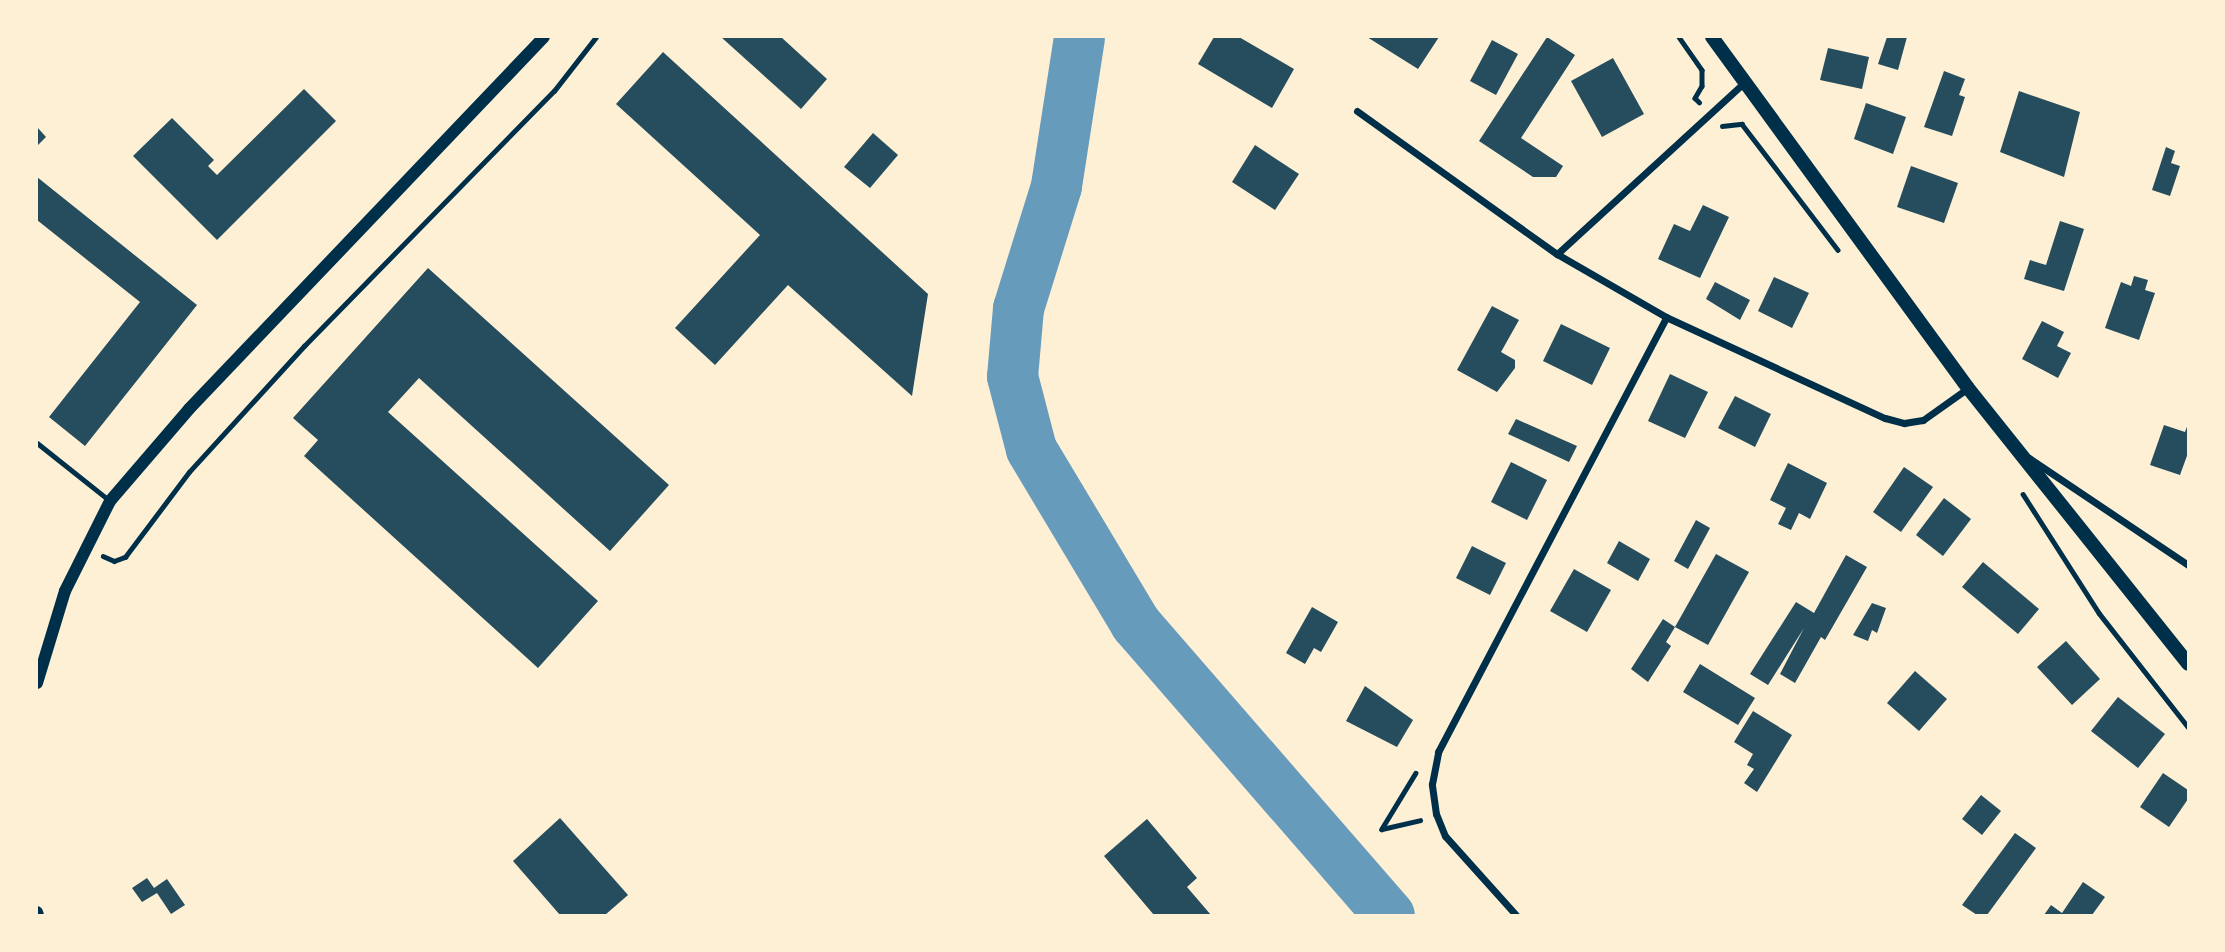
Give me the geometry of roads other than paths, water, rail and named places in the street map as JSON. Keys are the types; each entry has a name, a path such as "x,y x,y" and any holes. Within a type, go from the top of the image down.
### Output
{"main road":[{"path":"1712,37 1968,388 2188,664"}],"street":[{"path":"37,683 48,639 84,547 110,502 189,409 544,37"},
{"path":"1557,254 1746,81"},
{"path":"1357,111 1557,254 1666,317 1905,423 1923,420 1968,388"},
{"path":"1516,915 1445,836 1436,814 1432,784 1438,752 1666,317"},
{"path":"2014,447 2188,565"}],"lane":[{"path":"37,443 110,502"}],"waterway":[{"path":"1079,37 1056,186 1018,308 1012,376 1031,449 1135,623 1389,915"}]}
